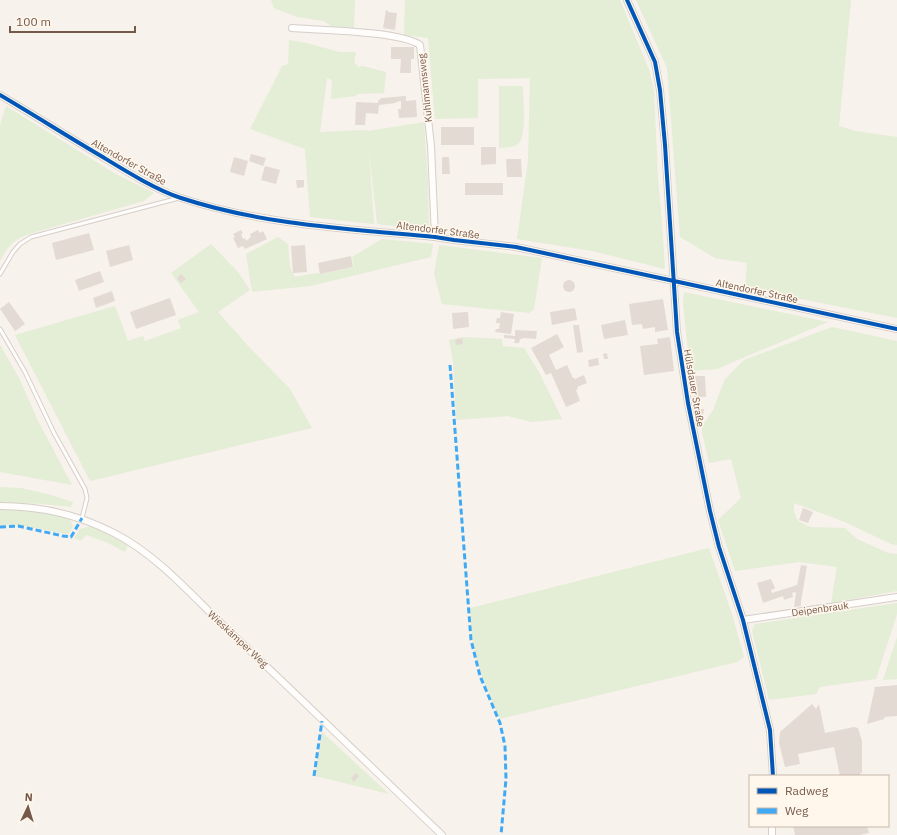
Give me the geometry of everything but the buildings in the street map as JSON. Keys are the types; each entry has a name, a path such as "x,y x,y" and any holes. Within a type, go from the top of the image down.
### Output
{"street":[{"name":"Hülsdauer Straße","path":"628,0 655,62 660,90 677,332 688,403 716,532 742,620 770,730 773,775"},
{"name":"Kuhlmannsweg","path":"292,28 355,32 394,37 415,41 420,45 431,146 435,237"},
{"name":"Altendorfer Straße","path":"0,95 124,170 180,198 241,214 268,220 435,237 524,248 897,329"},
{"name":"Wieskämper Weg","path":"0,506 43,509 82,518 114,533 144,551 282,680 322,721 442,835"},
{"name":"Deipenbrauk","path":"742,620 897,597"}],"lane":[{"name":"Altendorfer Straße","path":"0,274 13,252 20,244 32,237 180,198"},
{"path":"0,329 25,372 54,434 85,489 87,498 82,518"}],"green space":[{"path":"271,0 355,0 354,28 331,26 324,21 297,17 274,8"},
{"path":"405,0 620,0 650,72 654,91 658,178 665,269 592,251 517,239 528,161 530,78 478,79 478,118 435,119 428,38 404,35"},
{"path":"636,0 851,0 839,126 855,131 897,137 897,318 745,288 747,263 715,258 680,237 667,68"},
{"path":"289,40 340,52 356,52 354,63 357,64 357,67 363,66 386,72 384,93 357,94 356,96 331,99 332,80 327,78 320,132 368,131 424,122 428,182 429,230 377,224 369,150 374,224 310,217 305,149 250,129 282,66 288,64"},
{"path":"499,86 523,86 523,134 518,144 511,147 499,148"},
{"path":"6,106 114,173 154,193 144,201 29,234 15,241 0,261 0,125"},
{"path":"278,237 288,244 290,267 295,277 317,273 321,274 354,267 352,257 382,239 433,244 431,257 310,286 252,292 246,254"},
{"path":"211,244 238,272 250,290 218,312 249,347 290,389 312,428 90,481 15,335 115,306 128,341 143,336 145,341 181,328 178,320 199,312 171,273"},
{"path":"439,245 542,258 534,309 529,313 442,304 434,274"},
{"path":"684,292 828,322 717,369 690,371 683,303"},
{"path":"832,327 897,341 897,545 891,544 845,522 794,503 794,512 798,521 810,527 845,528 857,539 888,553 897,554 897,591 831,603 837,567 799,562 735,571 718,520 741,498 731,459 709,463 702,426 713,410 725,379 744,360"},
{"path":"464,337 502,339 503,346 524,348 539,372 562,419 531,422 508,416 456,420 453,361 449,340"},
{"path":"0,345 20,380 37,419 72,485 0,472"},
{"path":"0,487 21,488 73,502 71,507 0,502"},
{"path":"0,510 53,514 70,519 73,526 67,534 18,525 0,525"},
{"path":"90,526 128,545 125,552 108,543 86,535 81,541 74,538 80,529"},
{"path":"709,548 732,614 744,657 737,662 500,719 477,662 472,639 470,608"},
{"path":"897,603 897,614 876,679 820,687 816,694 769,700 752,631 755,624"},
{"path":"897,637 897,679 883,680"},
{"path":"322,732 389,794 315,776"}],"marked path":[{"path":"450,365 471,640 480,676 500,723 505,746 506,779 501,835"},
{"path":"0,527 18,526 71,537 82,518"},
{"path":"314,776 322,721"}],"cycle path":[{"path":"627,0 655,62 660,90 665,145 677,332 688,403 710,511 719,547 743,620 770,730 773,775"},
{"path":"0,95 151,185 181,198 212,207 307,225 435,237 516,247 897,329"}]}
